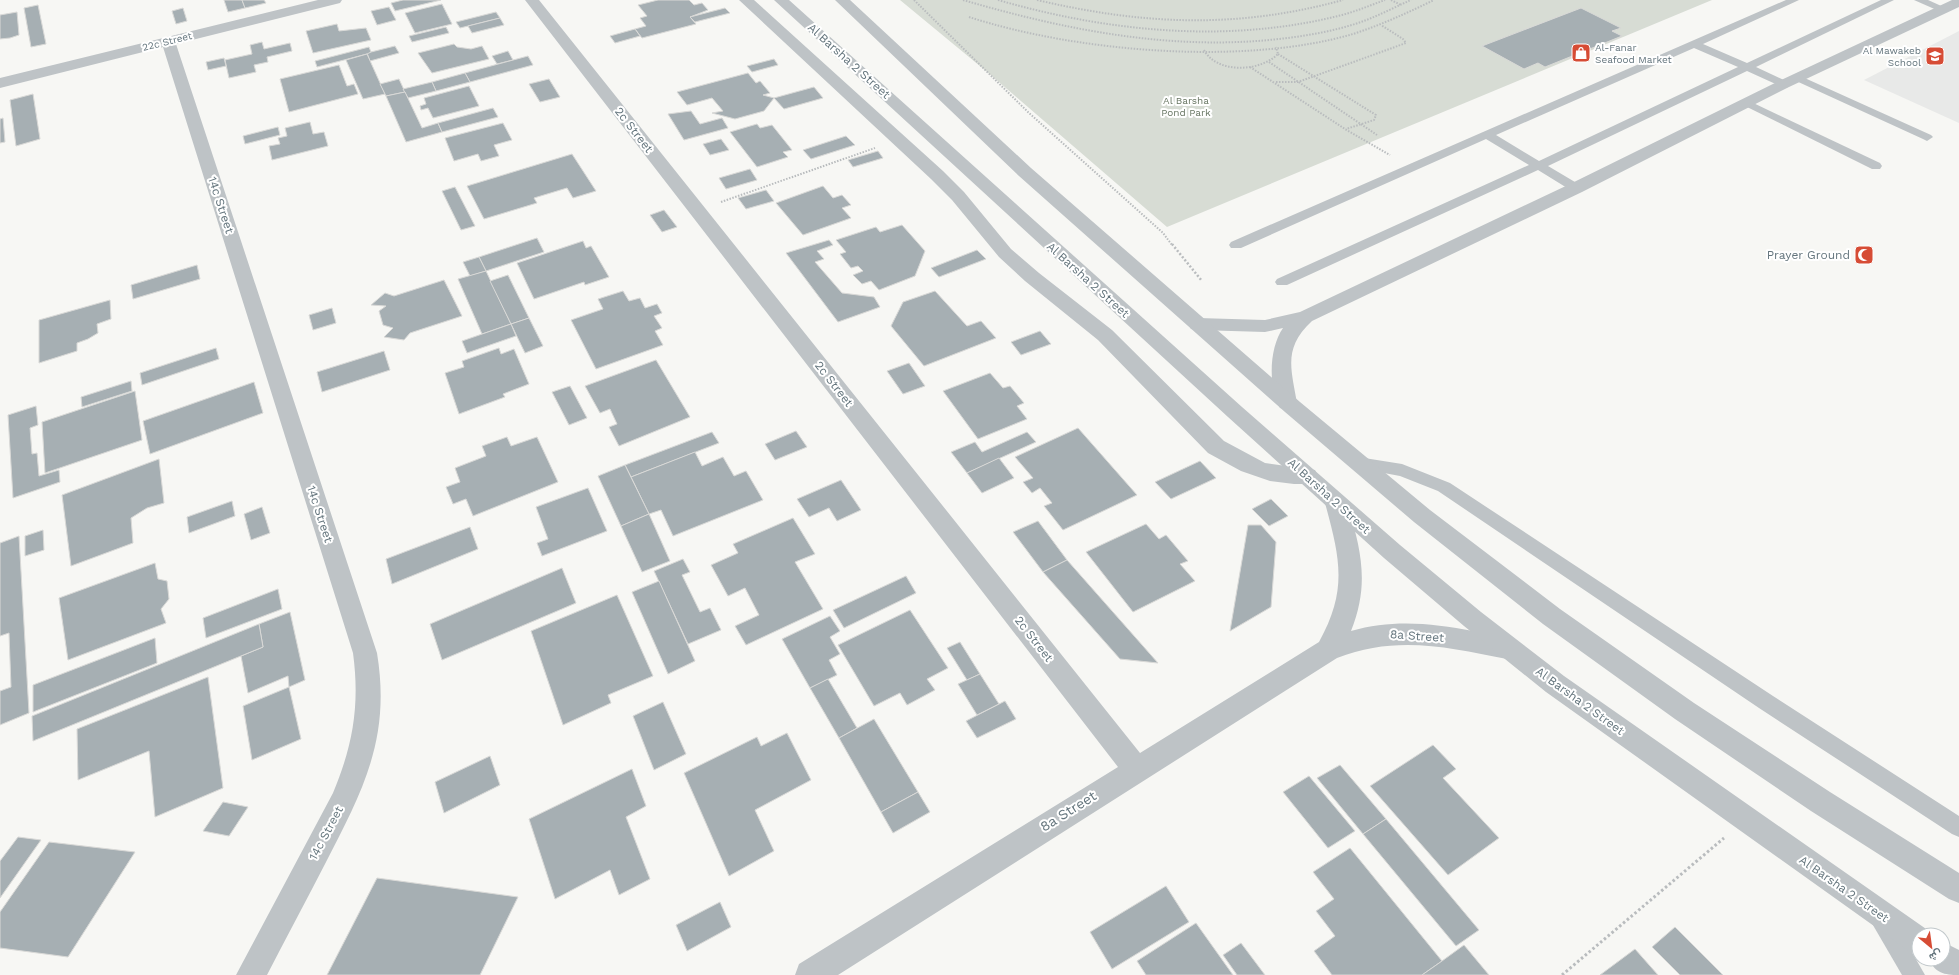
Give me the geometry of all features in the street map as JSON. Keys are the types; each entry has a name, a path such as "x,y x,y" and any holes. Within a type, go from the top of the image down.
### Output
{"street":[{"name":"22c Street","path":"0,83 335,0"},
{"name":"2c Street","path":"532,0 1136,769"},
{"path":"746,0 958,196 1005,253 1032,278 1105,335 1216,447 1234,458 1266,473 1294,477 1307,476"},
{"name":"Al Barsha 2 Street","path":"781,0 1336,503 1442,595 1507,648 1746,820 1876,912 1911,935"},
{"path":"842,0 873,27 1024,171 1287,403 1358,463 1494,573 1662,696 1760,763 1959,889"},
{"path":"1198,324 1265,326 1305,317 1576,188 1791,81 1959,2"},
{"name":"14c Street","path":"168,41 360,638 369,674 369,721 355,774 343,801 251,975"},
{"path":"1287,403 1280,355 1287,334 1305,317"},
{"name":"8a Street","path":"1328,650 1339,631 1351,591 1352,571 1350,551 1336,503"},
{"name":"8a Street","path":"810,975 1136,769 1328,650 1364,636 1405,632 1426,634 1507,648"}],"lane":[{"path":"1236,245 1794,0"},
{"path":"1282,282 1538,166 1889,0"},
{"path":"1919,0 1943,9"},
{"path":"1696,44 1747,68 1791,81 1927,137"},
{"path":"1747,103 1876,166"},
{"path":"1487,135 1576,188"},
{"path":"1358,463 1402,470 1424,477 1444,487 1753,694 1959,827"},
{"path":"1876,912 1914,975"}],"path":[{"path":"914,0 1029,113 1163,233 1202,281"},
{"path":"963,0 1014,16 1090,32 1190,43 1241,43 1300,36 1350,25 1402,5 1411,0"},
{"path":"998,0 1080,20 1146,28 1209,31 1269,28 1302,24 1332,18 1386,0"},
{"path":"1037,0 1072,8 1127,16 1239,20 1290,13 1343,0"},
{"path":"1391,0 1402,5"},
{"path":"969,17 1022,32 1103,45 1166,50 1244,50 1338,38 1380,25 1411,13 1434,0"},
{"path":"1275,82 1298,82 1406,43 1403,39 1380,25"},
{"path":"1276,47 1278,54 1376,115 1375,119 1345,129"},
{"path":"1204,50 1205,54 1210,58 1222,64 1250,67 1269,62 1278,54"},
{"path":"1269,62 1378,135"},
{"path":"1250,67 1345,129 1412,168"},
{"path":"697,210 898,140"},
{"path":"1562,975 1746,820"}],"shaded area":[{"name":"Al Mawakeb School","path":"1959,31 1959,123 1864,80"}],"green space":[{"name":"Al Barsha Pond Park","path":"900,0 1712,0 1167,227 992,76"}],"building":[{"path":"224,0 242,0 245,8 228,12"},
{"path":"242,0 264,0 266,3 245,8"},
{"path":"403,0 441,0 395,11 391,3"},
{"path":"658,0 689,0 694,5 702,3 708,10 690,17 696,24 642,38 635,29 646,26 640,18 647,16 638,5"},
{"path":"442,4 452,24 415,33 405,13"},
{"path":"38,5 46,44 31,47 24,8"},
{"path":"389,7 396,20 377,25 371,11"},
{"path":"183,8 187,21 176,24 172,11"},
{"path":"725,8 730,13 695,22 690,17"},
{"path":"1581,8 1621,28 1612,31 1622,36 1545,67 1538,63 1524,69 1482,46"},
{"path":"17,12 19,35 0,39 0,15"},
{"path":"496,12 500,18 460,28 456,22"},
{"path":"500,18 504,25 472,33 468,26"},
{"path":"337,24 339,31 366,28 371,40 313,53 306,31"},
{"path":"446,27 449,33 412,42 409,36"},
{"path":"635,29 640,36 615,43 610,36"},
{"path":"262,42 264,49 290,43 292,51 267,57 268,62 254,65 256,72 229,78 225,60 252,54 250,45"},
{"path":"454,44 457,47 471,49 482,46 489,59 432,73 418,53"},
{"path":"395,46 399,53 370,61 367,53"},
{"path":"369,47 371,52 367,54 317,67 315,61"},
{"path":"508,51 513,60 497,64 492,56"},
{"path":"367,54 385,94 363,99 346,60"},
{"path":"528,56 533,65 470,82 465,73"},
{"path":"224,58 226,66 208,70 206,62"},
{"path":"774,59 778,65 752,72 747,66"},
{"path":"339,65 347,86 354,84 358,94 289,112 280,79"},
{"path":"465,73 470,82 436,91 432,82"},
{"path":"748,73 756,83 760,81 770,93 763,95 774,98 764,111 735,119 712,113 723,111 712,98 687,105 677,92"},
{"path":"399,79 405,92 386,96 380,84"},
{"path":"549,79 560,97 540,102 529,84"},
{"path":"432,82 436,91 408,98 403,89"},
{"path":"469,86 479,106 433,118 428,108 421,110 420,106 426,104 424,98"},
{"path":"814,87 823,98 784,109 774,98"},
{"path":"405,92 422,128 438,123 442,132 406,142 386,96"},
{"path":"33,94 40,139 16,146 10,100"},
{"path":"493,108 498,117 442,132 438,123"},
{"path":"691,111 700,124 722,118 728,128 684,140 668,114"},
{"path":"3,118 5,142 0,143 0,119"},
{"path":"310,122 313,134 324,132 328,146 272,160 269,146 280,144 278,138 287,136 285,128"},
{"path":"503,123 512,140 494,145 499,156 481,161 478,154 454,161 445,138"},
{"path":"757,124 760,128 772,125 792,150 783,152 788,157 757,167 730,132"},
{"path":"278,127 280,135 245,144 243,136"},
{"path":"846,136 855,145 811,159 803,150"},
{"path":"721,139 729,150 710,155 703,144"},
{"path":"878,151 883,158 853,167 848,160"},
{"path":"572,154 596,191 573,198 567,188 534,198 537,203 484,219 467,186"},
{"path":"750,169 757,180 726,189 719,178"},
{"path":"823,186 833,198 842,195 851,205 842,208 851,218 803,235 776,203"},
{"path":"455,187 475,226 461,230 442,191"},
{"path":"766,190 774,201 746,209 738,198"},
{"path":"664,210 677,227 662,232 650,215"},
{"path":"902,225 925,251 915,276 879,290 871,281 862,284 853,275 863,271 858,266 851,268 840,254 846,252 836,240 876,227 880,232"},
{"path":"537,238 544,252 486,271 479,257"},
{"path":"829,240 833,245 817,251 824,259 815,262 842,293 874,297 880,307 838,322 786,253"},
{"path":"583,241 586,248 591,246 609,277 585,285 584,282 534,299 517,263"},
{"path":"977,250 986,259 939,277 931,268"},
{"path":"479,257 486,271 470,276 463,262"},
{"path":"197,265 200,279 133,299 131,285"},
{"path":"486,271 511,324 482,334 458,279"},
{"path":"508,275 529,318 511,324 490,281"},
{"path":"444,280 462,316 410,333 404,340 384,337 393,328 383,325 379,311 386,306 371,305 385,293 394,296"},
{"path":"623,291 629,301 640,298 645,308 657,304 662,313 654,316 662,328 655,331 663,345 596,369 571,320 603,309 598,299"},
{"path":"935,291 967,326 981,321 996,338 924,366 891,326 903,302"},
{"path":"110,300 111,319 97,324 98,333 77,343 77,351 39,363 39,320"},
{"path":"332,308 336,323 313,330 309,315"},
{"path":"529,318 543,346 525,353 511,324"},
{"path":"511,324 516,336 467,353 462,341"},
{"path":"1040,331 1051,344 1021,355 1011,342"},
{"path":"216,348 219,359 142,385 140,373"},
{"path":"499,348 501,354 514,349 529,384 503,394 505,397 459,414 445,373 464,367 462,361"},
{"path":"384,351 390,370 322,392 317,372"},
{"path":"656,360 690,417 619,446 609,427 617,424 610,409 600,413 585,386"},
{"path":"909,363 925,386 903,394 887,371"},
{"path":"990,373 1003,388 1010,386 1024,403 1017,406 1027,419 978,439 943,391"},
{"path":"131,381 132,391 82,407 81,397"},
{"path":"254,382 263,413 150,454 143,421"},
{"path":"570,386 587,418 569,425 552,392"},
{"path":"135,391 142,440 45,473 42,422"},
{"path":"36,406 38,425 30,428 32,454 37,453 39,476 59,470 60,482 13,498 8,415"},
{"path":"1078,428 1137,495 1063,530 1044,506 1052,503 1040,488 1032,493 1023,482 1033,478 1015,457"},
{"path":"796,431 807,447 775,460 765,444"},
{"path":"712,432 719,443 631,477 625,465"},
{"path":"1027,432 1036,442 967,473 951,452 975,442 982,452"},
{"path":"507,437 511,446 537,437 558,482 473,516 466,499 453,504 446,487 460,482 455,468 486,456 482,446"},
{"path":"695,452 702,466 723,457 734,476 746,471 763,500 673,536 661,510 649,514 631,477"},
{"path":"999,458 1014,478 982,493 967,473"},
{"path":"159,459 164,503 147,508 131,518 133,543 71,566 62,495"},
{"path":"1200,461 1216,478 1171,499 1155,482"},
{"path":"625,465 649,514 621,526 598,476"},
{"path":"841,480 861,510 837,521 829,508 809,517 797,499"},
{"path":"588,488 607,531 542,556 537,543 548,539 536,507"},
{"path":"1271,499 1288,516 1269,526 1252,509"},
{"path":"232,501 235,516 189,533 187,517"},
{"path":"262,507 270,533 251,540 244,514"},
{"path":"649,514 670,561 642,572 621,526"},
{"path":"793,518 815,554 795,562 823,609 746,645 735,626 759,615 745,588 728,596 711,565 738,553 733,544"},
{"path":"1038,521 1067,560 1043,572 1013,532"},
{"path":"1146,524 1159,539 1166,535 1188,561 1180,564 1195,581 1133,612 1086,552"},
{"path":"1248,525 1261,525 1276,542 1271,607 1230,631"},
{"path":"470,527 478,549 392,584 386,559"},
{"path":"43,530 44,550 25,556 25,536"},
{"path":"19,536 29,713 0,725 0,691 11,687 9,633 0,636 0,543"},
{"path":"683,559 690,572 682,575 700,612 710,608 721,630 688,644 654,571"},
{"path":"1067,560 1158,663 1120,659 1043,572"},
{"path":"155,563 158,579 167,581 169,599 161,609 166,623 68,660 59,598"},
{"path":"562,568 576,603 442,660 430,624"},
{"path":"906,576 916,593 844,628 833,610"},
{"path":"659,581 695,661 668,674 632,592"},
{"path":"278,589 282,609 206,638 203,618"},
{"path":"617,595 653,676 608,695 611,703 563,725 531,631"},
{"path":"910,610 948,668 927,679 935,690 907,705 900,693 874,706 838,645"},
{"path":"290,612 305,680 289,687 288,676 248,693 241,656 263,647 259,624"},
{"path":"830,616 840,631 830,637 840,654 829,660 837,675 810,688 782,639"},
{"path":"259,624 263,647 33,741 32,716"},
{"path":"155,638 157,663 33,712 33,685"},
{"path":"960,642 980,674 967,680 947,648"},
{"path":"980,674 999,704 977,715 958,684"},
{"path":"208,677 223,788 155,817 149,751 78,780 77,729"},
{"path":"828,679 857,728 839,738 810,688"},
{"path":"289,687 301,739 252,760 243,706"},
{"path":"1005,701 1016,719 977,738 966,721"},
{"path":"663,702 686,754 654,770 633,716"},
{"path":"874,719 918,792 881,812 839,738"},
{"path":"787,733 811,780 755,810 774,851 729,876 684,773 757,737 761,746"},
{"path":"1433,745 1456,769 1443,778 1499,838 1448,875 1370,786"},
{"path":"490,756 500,785 444,813 435,782"},
{"path":"1340,765 1386,819 1363,834 1317,778"},
{"path":"632,769 646,806 626,817 650,879 619,895 610,870 555,899 529,819"},
{"path":"1309,776 1355,831 1328,848 1283,792"},
{"path":"918,792 930,812 893,833 881,812"},
{"path":"223,802 248,807 229,836 203,831"},
{"path":"1386,819 1479,930 1456,946 1363,834"},
{"path":"18,837 41,840 0,898 0,861"},
{"path":"49,842 135,852 68,957 0,948 0,912"},
{"path":"1350,848 1442,961 1422,975 1332,975 1314,951 1335,936 1316,911 1334,899 1313,872"},
{"path":"377,878 518,897 480,975 327,975"},
{"path":"1166,886 1189,922 1112,969 1090,932"},
{"path":"720,902 731,927 687,951 676,925"},
{"path":"1196,923 1233,975 1146,975 1137,961"},
{"path":"1675,927 1723,975 1680,975 1652,947"},
{"path":"1241,943 1265,975 1237,975 1223,955"},
{"path":"1464,945 1489,975 1422,975 1442,961"},
{"path":"1635,949 1658,975 1600,975"}],"place":[{"name":"Al-Fanar Seafood Market","path":"1581,53"},
{"name":"Al Mawakeb School","path":"1935,56"},
{"name":"Prayer Ground","path":"1864,255"}]}
